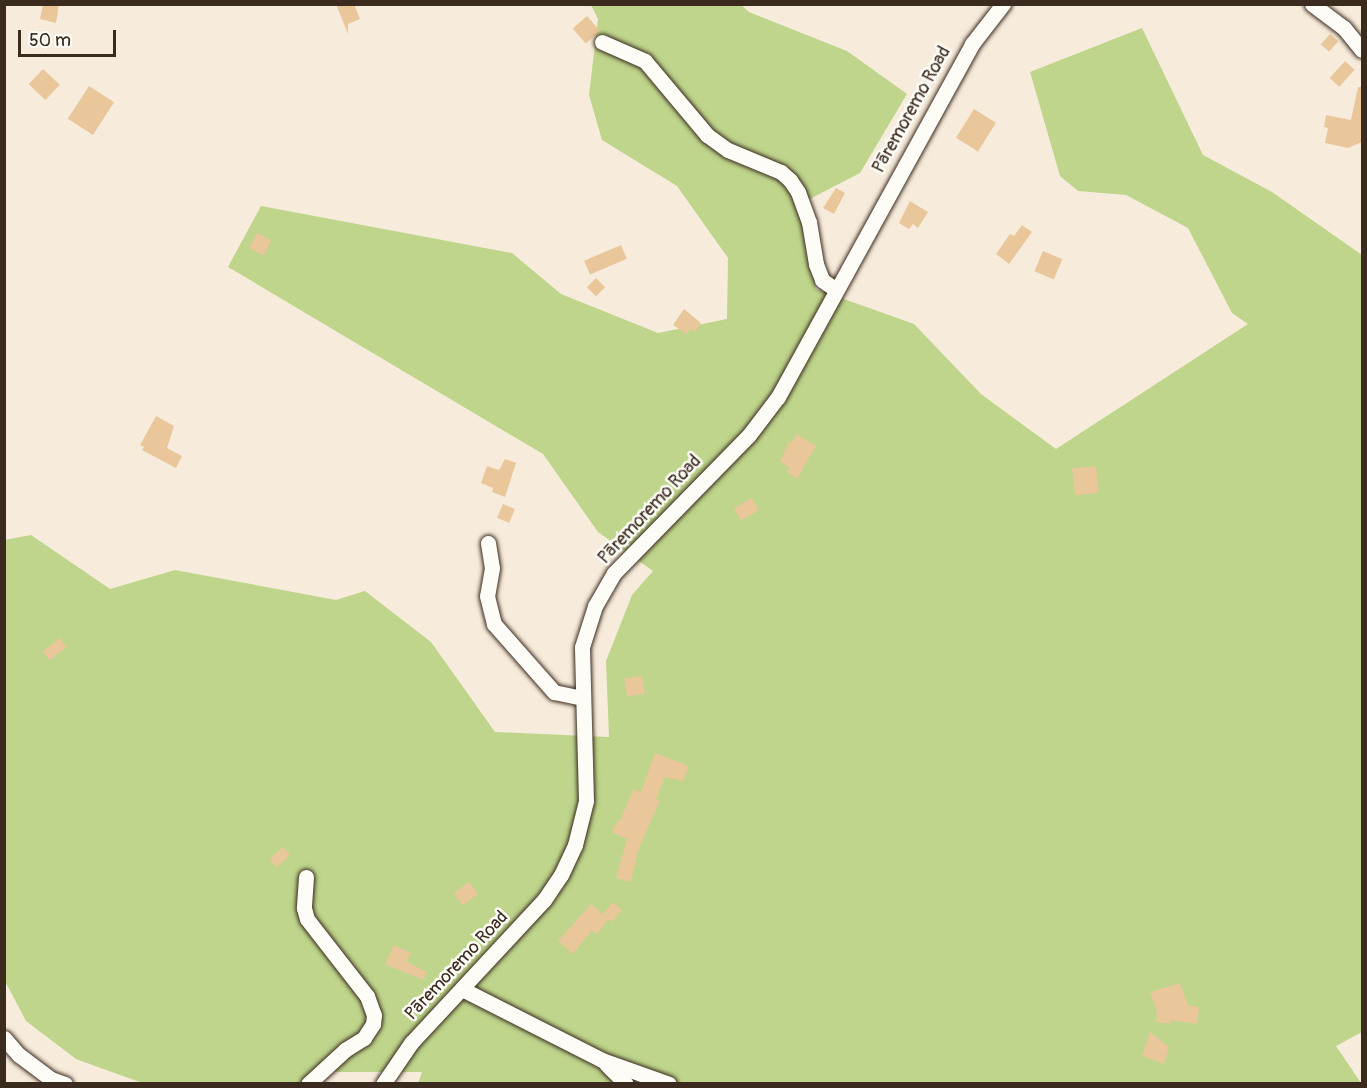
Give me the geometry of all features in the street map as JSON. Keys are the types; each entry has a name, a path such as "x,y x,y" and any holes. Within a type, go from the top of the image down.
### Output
{"street":[{"name":"Pāremoremo Road","path":"383,1083 400,1056 544,900 561,875 575,846 586,801 582,647 595,606 614,573 749,435 778,396 972,44 1003,4"},
{"path":"1312,4 1344,28 1362,50"},
{"path":"602,42 645,61 707,135 728,150 781,172 790,180 809,222 816,264 822,280 835,289"},
{"path":"488,543 492,568 487,596 494,624 554,692 582,698"},
{"path":"306,877 304,908 307,918 367,996 374,1015 364,1038 308,1083"},
{"path":"462,989 602,1060 669,1083"},
{"path":"4,1038 19,1055 51,1079 65,1083"},
{"path":"602,1060 626,1083"}],"green space":[{"path":"591,5 741,5 749,12 847,51 907,94 860,173 802,203 816,289 914,324 981,394 1056,449 1248,324 1232,313 1188,228 1126,195 1078,191 1060,176 1030,72 1142,28 1203,155 1272,192 1362,255 1362,1032 1336,1046 1361,1083 418,1083 422,1072 315,1072 308,1084 145,1084 76,1059 26,1021 5,981 4,540 31,535 110,589 175,570 336,600 365,591 431,642 495,732 609,737 606,661 632,595 653,571 598,532 543,454 228,267 261,206 512,253 561,294 658,333 727,319 728,258 677,186 602,140 589,95 598,19"}],"building":[{"path":"43,4 59,4 56,23 40,19"},
{"path":"336,4 354,4 360,19 348,24 348,34"},
{"path":"587,16 600,31 586,44 573,28"},
{"path":"1330,34 1338,41 1329,52 1321,45"},
{"path":"1345,61 1355,70 1339,87 1330,78"},
{"path":"43,69 60,85 45,100 29,84"},
{"path":"89,86 114,102 93,135 68,119"},
{"path":"1358,87 1362,87 1362,142 1348,148 1325,143 1328,128 1324,127 1326,115 1351,120"},
{"path":"974,109 996,123 978,152 956,138"},
{"path":"836,188 845,193 834,214 823,208"},
{"path":"910,201 928,212 918,228 913,224 909,229 899,223"},
{"path":"1022,225 1032,232 1009,264 996,254 1010,234 1014,236"},
{"path":"257,233 271,240 264,255 249,248"},
{"path":"621,245 627,259 590,274 584,261"},
{"path":"1043,251 1062,259 1054,279 1034,271"},
{"path":"596,278 605,287 596,296 587,287"},
{"path":"684,309 701,323 695,332 690,329 687,334 673,325"},
{"path":"156,416 174,426 167,448 182,456 176,468 142,450 144,447 140,445"},
{"path":"797,434 816,446 797,479 787,472 790,468 780,462 789,441 792,443"},
{"path":"505,459 516,463 505,497 492,492 493,488 481,483 487,466 499,470"},
{"path":"1096,466 1099,493 1075,495 1072,469"},
{"path":"752,498 759,510 741,521 734,509"},
{"path":"503,504 515,509 509,523 497,518"},
{"path":"60,638 67,647 49,660 43,652"},
{"path":"642,676 645,694 627,697 624,679"},
{"path":"655,753 689,766 683,781 665,777 656,799 660,800 638,851 631,882 616,878 627,839 612,832 618,820 620,821 633,789 641,792"},
{"path":"283,847 290,855 277,867 269,859"},
{"path":"469,882 478,894 463,905 454,893"},
{"path":"613,902 622,910 612,922 609,919 597,934 592,930 573,954 558,941 591,904 607,918 603,914"},
{"path":"394,945 411,953 407,962 427,972 423,980 385,964"},
{"path":"1180,983 1188,1005 1199,1007 1197,1024 1171,1020 1171,1024 1156,1022 1157,1012 1150,992"},
{"path":"1150,1032 1169,1047 1164,1064 1142,1056"}]}
